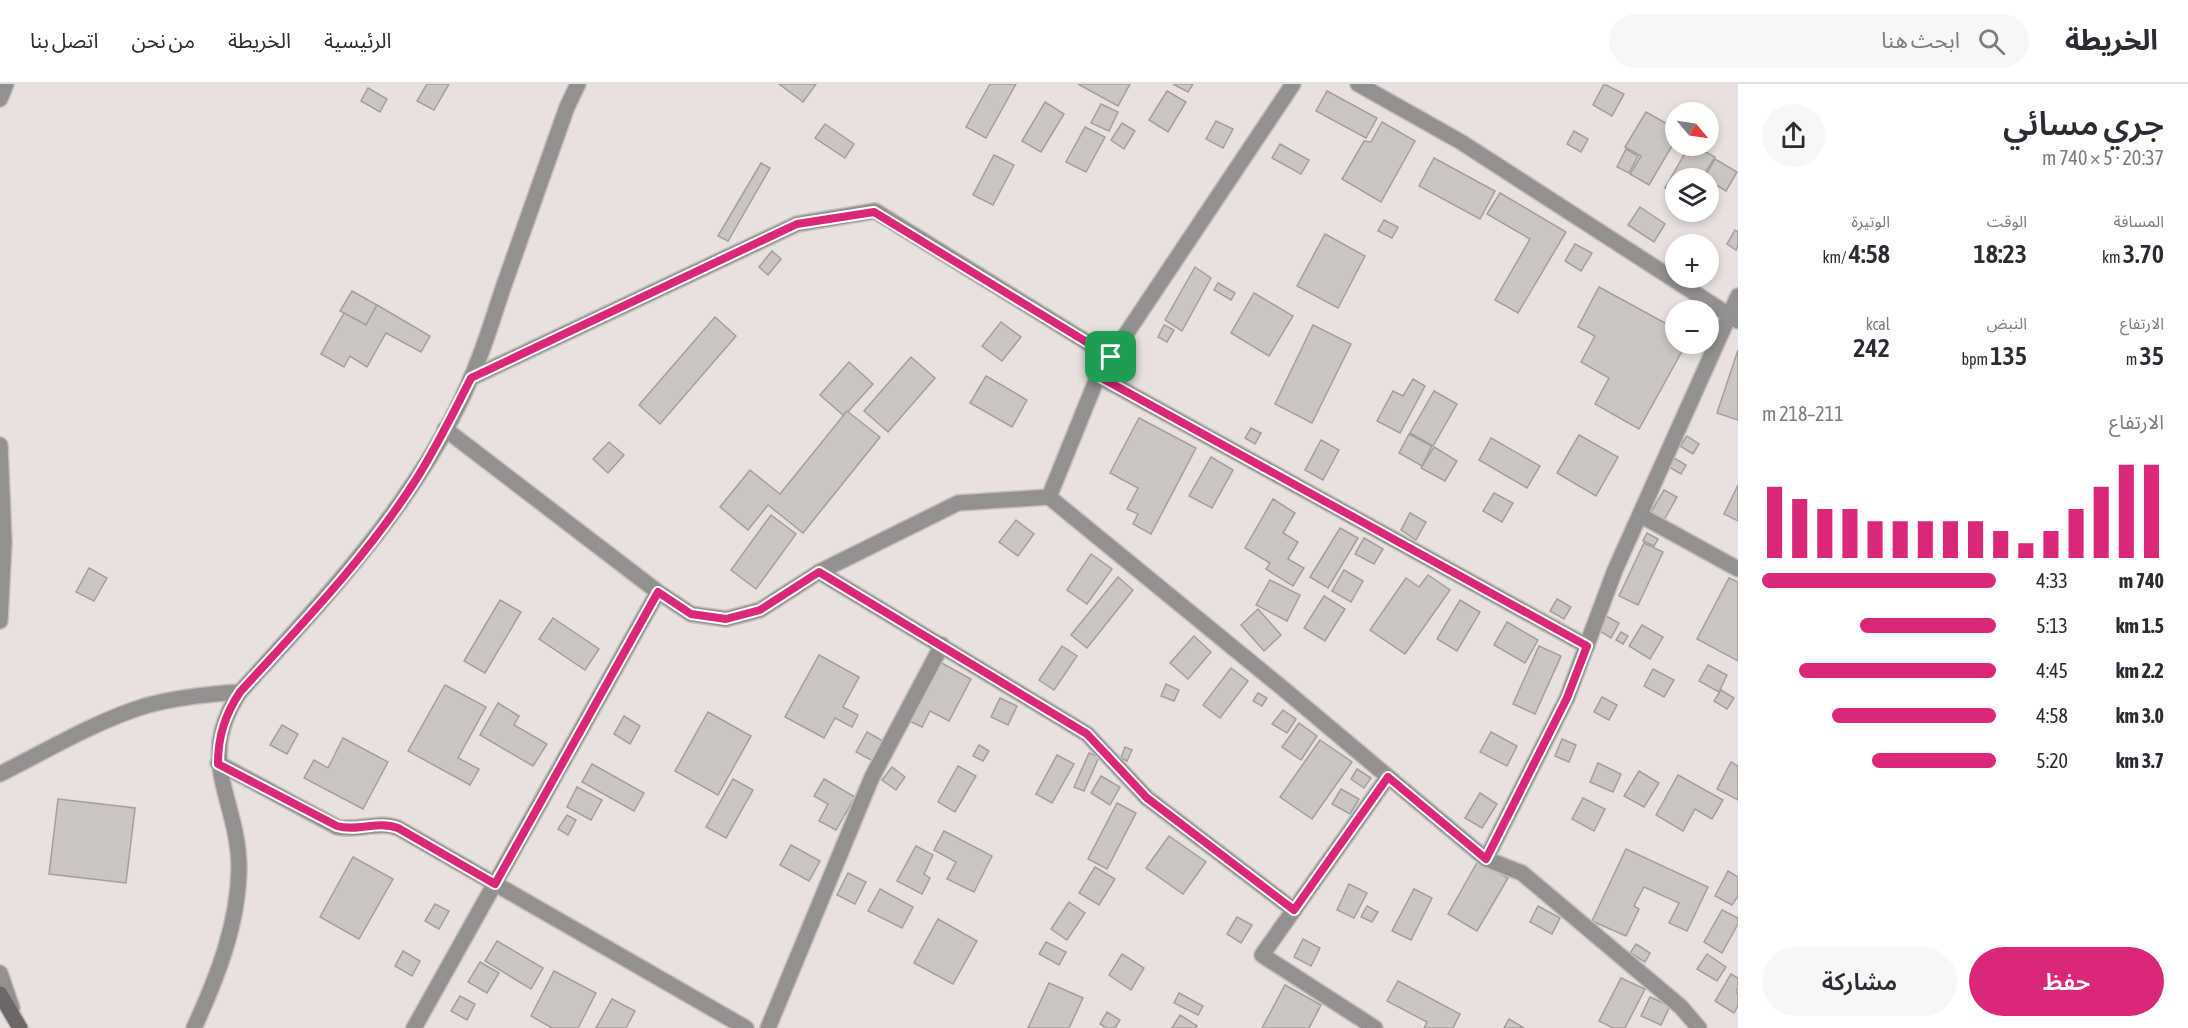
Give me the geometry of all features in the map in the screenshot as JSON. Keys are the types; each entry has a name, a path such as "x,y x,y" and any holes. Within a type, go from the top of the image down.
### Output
{"street":[{"path":"0,99 6,84"},
{"path":"194,1028 227,944 238,893 239,867 236,835 218,764 218,744 222,726 240,692 358,560 417,478 446,429 471,378 567,107 578,84"},
{"path":"1049,497 1098,376 1293,84"},
{"path":"1359,84 1461,142 1734,318"},
{"path":"471,378 797,224 874,212 1111,357"},
{"path":"1486,859 1567,698 1615,570 1734,318 1738,296"},
{"path":"1098,376 1587,646"},
{"path":"446,429 658,592 691,614 726,619 760,610 819,572 958,503 1049,497 1486,859 1522,873 1681,1007 1699,1028"},
{"path":"0,446 4,542 0,621"},
{"path":"1640,515 1738,569"},
{"path":"819,572 1087,734 1147,798 1294,910"},
{"path":"414,1028 658,592"},
{"path":"768,1028 872,777 942,645"},
{"path":"0,774 98,725 143,707 207,694 240,692"},
{"path":"218,764 337,826 357,829 388,824 398,828 746,1028"},
{"path":"1375,1028 1262,955 1388,777"},
{"path":"0,973 19,1027"},
{"path":"0,993 19,1027"}],"building":[{"path":"427,84 449,84 434,110 417,101"},
{"path":"779,84 816,84 803,102"},
{"path":"990,84 1016,84 986,138 966,127"},
{"path":"1078,84 1130,84 1118,106"},
{"path":"1173,84 1193,84 1188,92"},
{"path":"1604,84 1624,94 1612,116 1593,105"},
{"path":"368,88 387,99 380,112 361,101"},
{"path":"1167,91 1186,102 1168,132 1149,120"},
{"path":"1327,91 1377,118 1366,138 1316,111"},
{"path":"1045,102 1064,114 1041,152 1022,141"},
{"path":"1101,104 1118,112 1109,131 1091,123"},
{"path":"1646,112 1665,123 1666,156 1649,185 1630,174 1641,156 1625,147"},
{"path":"1216,121 1233,129 1223,148 1206,139"},
{"path":"1382,122 1415,141 1381,202 1342,179 1364,141 1371,142"},
{"path":"1122,123 1135,131 1124,149 1111,140"},
{"path":"825,124 854,144 845,158 815,138"},
{"path":"1085,127 1105,137 1086,172 1066,162"},
{"path":"1574,131 1588,139 1581,152 1567,144"},
{"path":"1280,144 1309,160 1301,174 1272,158"},
{"path":"1626,149 1638,156 1629,173 1617,167"},
{"path":"994,155 1014,165 993,205 973,195"},
{"path":"1683,156 1715,157 1708,168 1676,168"},
{"path":"1434,158 1495,191 1480,219 1419,186"},
{"path":"1715,159 1737,172 1726,191 1719,187 1719,168 1710,168"},
{"path":"761,163 770,168 728,241 718,236"},
{"path":"1500,193 1566,232 1518,313 1495,300 1530,239 1487,214"},
{"path":"1640,207 1665,224 1654,242 1628,225"},
{"path":"1384,220 1398,227 1392,238 1378,231"},
{"path":"1735,230 1738,232 1736,250 1727,244"},
{"path":"1325,234 1365,256 1338,308 1297,286"},
{"path":"1575,244 1592,253 1581,271 1565,261"},
{"path":"772,251 781,259 768,275 759,267"},
{"path":"1195,267 1211,278 1182,331 1165,320"},
{"path":"1218,283 1235,293 1231,300 1214,290"},
{"path":"1599,287 1665,323 1665,354 1680,354 1639,429 1595,404 1609,378 1581,362 1595,336 1578,327"},
{"path":"352,291 377,305 366,325 340,311"},
{"path":"1254,293 1293,316 1269,356 1231,333"},
{"path":"377,305 430,336 421,352 386,333 367,367 350,356 344,367 321,354 344,313 366,325"},
{"path":"715,317 736,336 660,424 639,405"},
{"path":"1001,322 1021,337 1002,361 982,346"},
{"path":"1164,325 1174,330 1167,342 1158,337"},
{"path":"1313,325 1351,344 1312,423 1275,404"},
{"path":"1738,350 1738,420 1717,413"},
{"path":"911,357 935,378 888,432 864,411"},
{"path":"849,362 873,384 844,416 820,395"},
{"path":"986,376 1027,400 1012,427 970,403"},
{"path":"1413,379 1425,386 1400,433 1377,421 1393,391 1403,396"},
{"path":"1434,391 1457,404 1433,446 1410,433"},
{"path":"847,411 880,437 803,533 768,505 748,530 720,507 750,470 780,494"},
{"path":"1139,418 1196,448 1151,534 1133,524 1138,514 1127,509 1138,488 1110,473"},
{"path":"1251,428 1261,433 1255,444 1245,438"},
{"path":"1409,434 1432,446 1422,466 1399,453"},
{"path":"1579,435 1618,457 1596,496 1557,473"},
{"path":"1687,436 1699,444 1693,454 1680,446"},
{"path":"1491,438 1540,466 1527,488 1479,460"},
{"path":"1321,440 1339,450 1323,480 1305,470"},
{"path":"609,442 624,455 608,473 593,459"},
{"path":"1434,447 1457,461 1445,481 1421,468"},
{"path":"1211,457 1233,470 1212,508 1189,496"},
{"path":"1674,458 1686,465 1681,474 1669,467"},
{"path":"1738,485 1738,521 1724,514"},
{"path":"1664,490 1677,497 1664,520 1651,512"},
{"path":"1494,493 1513,503 1502,522 1483,511"},
{"path":"1273,499 1295,513 1283,533 1298,542 1288,559 1304,568 1293,586 1266,569 1270,563 1245,548"},
{"path":"1410,513 1426,522 1416,540 1401,530"},
{"path":"771,515 796,534 756,589 731,570"},
{"path":"1016,520 1034,534 1018,556 999,542"},
{"path":"1340,528 1358,538 1328,588 1310,577"},
{"path":"1647,533 1658,539 1654,546 1643,541"},
{"path":"1364,538 1383,549 1374,564 1355,554"},
{"path":"1644,543 1663,552 1638,605 1619,596"},
{"path":"1091,554 1112,569 1087,604 1067,590"},
{"path":"89,568 107,578 94,601 76,592"},
{"path":"1344,570 1363,581 1351,602 1332,591"},
{"path":"1428,575 1450,590 1405,654 1370,630 1406,578 1419,587"},
{"path":"1118,577 1133,590 1087,648 1071,635"},
{"path":"1729,578 1738,582 1738,661 1697,639"},
{"path":"1270,580 1300,595 1287,621 1256,605"},
{"path":"1324,596 1345,609 1325,641 1304,628"},
{"path":"1557,599 1571,607 1564,619 1550,611"},
{"path":"500,600 521,612 485,673 464,661"},
{"path":"1460,600 1480,612 1457,651 1437,639"},
{"path":"1258,609 1281,635 1264,651 1241,625"},
{"path":"1606,616 1619,623 1611,638 1598,630"},
{"path":"553,618 599,649 585,670 539,639"},
{"path":"1507,622 1538,640 1525,663 1494,645"},
{"path":"1642,625 1663,637 1650,659 1629,646"},
{"path":"1621,632 1628,636 1623,644 1616,640"},
{"path":"1194,636 1211,652 1188,679 1170,663"},
{"path":"1062,646 1077,656 1054,690 1039,680"},
{"path":"1539,646 1561,656 1535,714 1513,704"},
{"path":"819,655 859,677 843,707 858,715 852,727 835,718 824,738 785,717"},
{"path":"938,661 971,679 949,721 930,711 922,727 907,720"},
{"path":"1708,665 1727,675 1719,692 1699,681"},
{"path":"1231,668 1248,681 1220,718 1203,705"},
{"path":"1653,669 1674,680 1664,697 1644,686"},
{"path":"1166,684 1179,690 1174,701 1161,696"},
{"path":"445,685 486,707 458,758 479,769 470,785 408,751"},
{"path":"1721,690 1734,698 1727,709 1714,701"},
{"path":"1258,693 1267,698 1262,706 1253,701"},
{"path":"1602,697 1617,705 1609,720 1594,712"},
{"path":"1000,698 1017,706 1008,725 991,717"},
{"path":"498,703 519,716 514,725 547,744 533,766 480,735"},
{"path":"1283,710 1296,719 1287,733 1272,724"},
{"path":"708,712 751,736 718,795 675,771"},
{"path":"624,716 640,726 630,744 614,734"},
{"path":"1299,723 1317,736 1301,760 1282,747"},
{"path":"282,725 298,734 287,754 270,745"},
{"path":"867,732 883,741 873,761 856,752"},
{"path":"1491,732 1517,746 1507,766 1480,752"},
{"path":"343,738 388,762 363,809 304,778 314,760 328,768"},
{"path":"1562,739 1576,745 1569,762 1555,756"},
{"path":"1320,740 1352,762 1312,819 1280,797"},
{"path":"979,745 989,751 983,761 973,756"},
{"path":"1125,747 1132,750 1127,761 1121,758"},
{"path":"1089,753 1099,757 1084,791 1074,787"},
{"path":"1057,755 1074,764 1052,803 1036,794"},
{"path":"1731,762 1738,766 1738,800 1717,789"},
{"path":"1598,763 1621,774 1613,792 1590,782"},
{"path":"592,764 644,793 634,811 582,782"},
{"path":"958,766 976,776 955,812 938,802"},
{"path":"892,767 905,777 896,790 882,780"},
{"path":"1357,769 1371,778 1364,788 1351,779"},
{"path":"1639,771 1659,783 1644,807 1624,796"},
{"path":"1678,775 1723,800 1712,819 1695,809 1683,831 1656,815"},
{"path":"1101,776 1120,787 1110,805 1091,793"},
{"path":"733,779 753,790 726,838 706,827"},
{"path":"824,779 855,797 836,830 819,821 828,804 814,796"},
{"path":"577,787 602,800 591,820 567,807"},
{"path":"1341,789 1359,799 1350,814 1332,804"},
{"path":"1480,793 1497,804 1482,828 1465,818"},
{"path":"1583,798 1605,809 1594,831 1572,819"},
{"path":"58,799 135,808 126,883 49,874"},
{"path":"1117,803 1136,813 1107,869 1088,859"},
{"path":"567,815 576,820 568,835 558,829"},
{"path":"944,831 992,856 974,892 947,879 956,862 934,850"},
{"path":"1169,836 1206,862 1183,894 1146,868"},
{"path":"791,845 820,861 809,881 780,865"},
{"path":"916,846 933,855 924,874 930,878 922,894 897,881"},
{"path":"1626,849 1708,887 1687,931 1669,923 1679,903 1644,887 1634,906 1639,909 1626,936 1592,921"},
{"path":"353,857 393,879 359,939 320,917"},
{"path":"1478,861 1508,878 1477,931 1448,914"},
{"path":"1095,867 1115,879 1099,905 1079,893"},
{"path":"1728,871 1738,877 1738,896 1732,905 1715,896"},
{"path":"848,873 866,882 855,904 837,895"},
{"path":"1349,884 1367,893 1354,918 1337,910"},
{"path":"880,889 913,907 902,928 868,911"},
{"path":"1414,889 1432,898 1411,940 1392,931"},
{"path":"1069,902 1085,913 1067,940 1051,929"},
{"path":"435,904 449,911 439,929 425,921"},
{"path":"1367,906 1378,912 1372,922 1361,917"},
{"path":"1538,906 1560,918 1552,934 1530,922"},
{"path":"1722,910 1738,918 1738,924 1722,953 1704,942"},
{"path":"1237,917 1252,925 1241,943 1227,934"},
{"path":"938,919 977,941 953,984 914,963"},
{"path":"1303,939 1320,948 1311,966 1294,957"},
{"path":"497,941 543,968 531,989 485,961"},
{"path":"1046,942 1066,952 1059,965 1039,954"},
{"path":"1636,944 1650,953 1645,962 1630,953"},
{"path":"403,951 420,961 412,976 395,966"},
{"path":"1122,954 1144,968 1131,990 1109,975"},
{"path":"1707,954 1726,967 1717,981 1697,969"},
{"path":"480,962 499,973 487,993 468,982"},
{"path":"554,971 596,993 578,1028 552,1028 531,1016"},
{"path":"1731,974 1738,978 1736,992 1738,1006 1734,1013 1715,1001"},
{"path":"1621,978 1645,989 1625,1028 1613,1028 1599,1021"},
{"path":"1398,981 1460,1014 1453,1028 1424,1028 1427,1022 1387,1001"},
{"path":"1049,983 1083,998 1069,1028 1028,1028"},
{"path":"1285,985 1321,1005 1309,1028 1262,1028"},
{"path":"1179,993 1203,1006 1198,1015 1174,1003"},
{"path":"460,996 475,1004 467,1020 451,1011"},
{"path":"1650,997 1670,1006 1661,1025 1641,1016"},
{"path":"612,999 635,1011 626,1028 596,1028"},
{"path":"1107,1012 1120,1020 1115,1028 1107,1028 1100,1024"},
{"path":"1180,1015 1197,1026 1195,1028 1172,1028"},
{"path":"1509,1019 1524,1028 1504,1028"}],"route":[{"path":"874,212 1111,357 1098,376 1587,646 1567,698 1486,859 1388,777 1294,910 1147,798 1087,734 819,572 760,610 726,619 691,614 658,592 495,884 398,828 388,824 357,829 337,826 218,764 218,744 222,726 240,692 358,560 385,525 417,478 446,429 471,378 797,224 874,212"}]}
